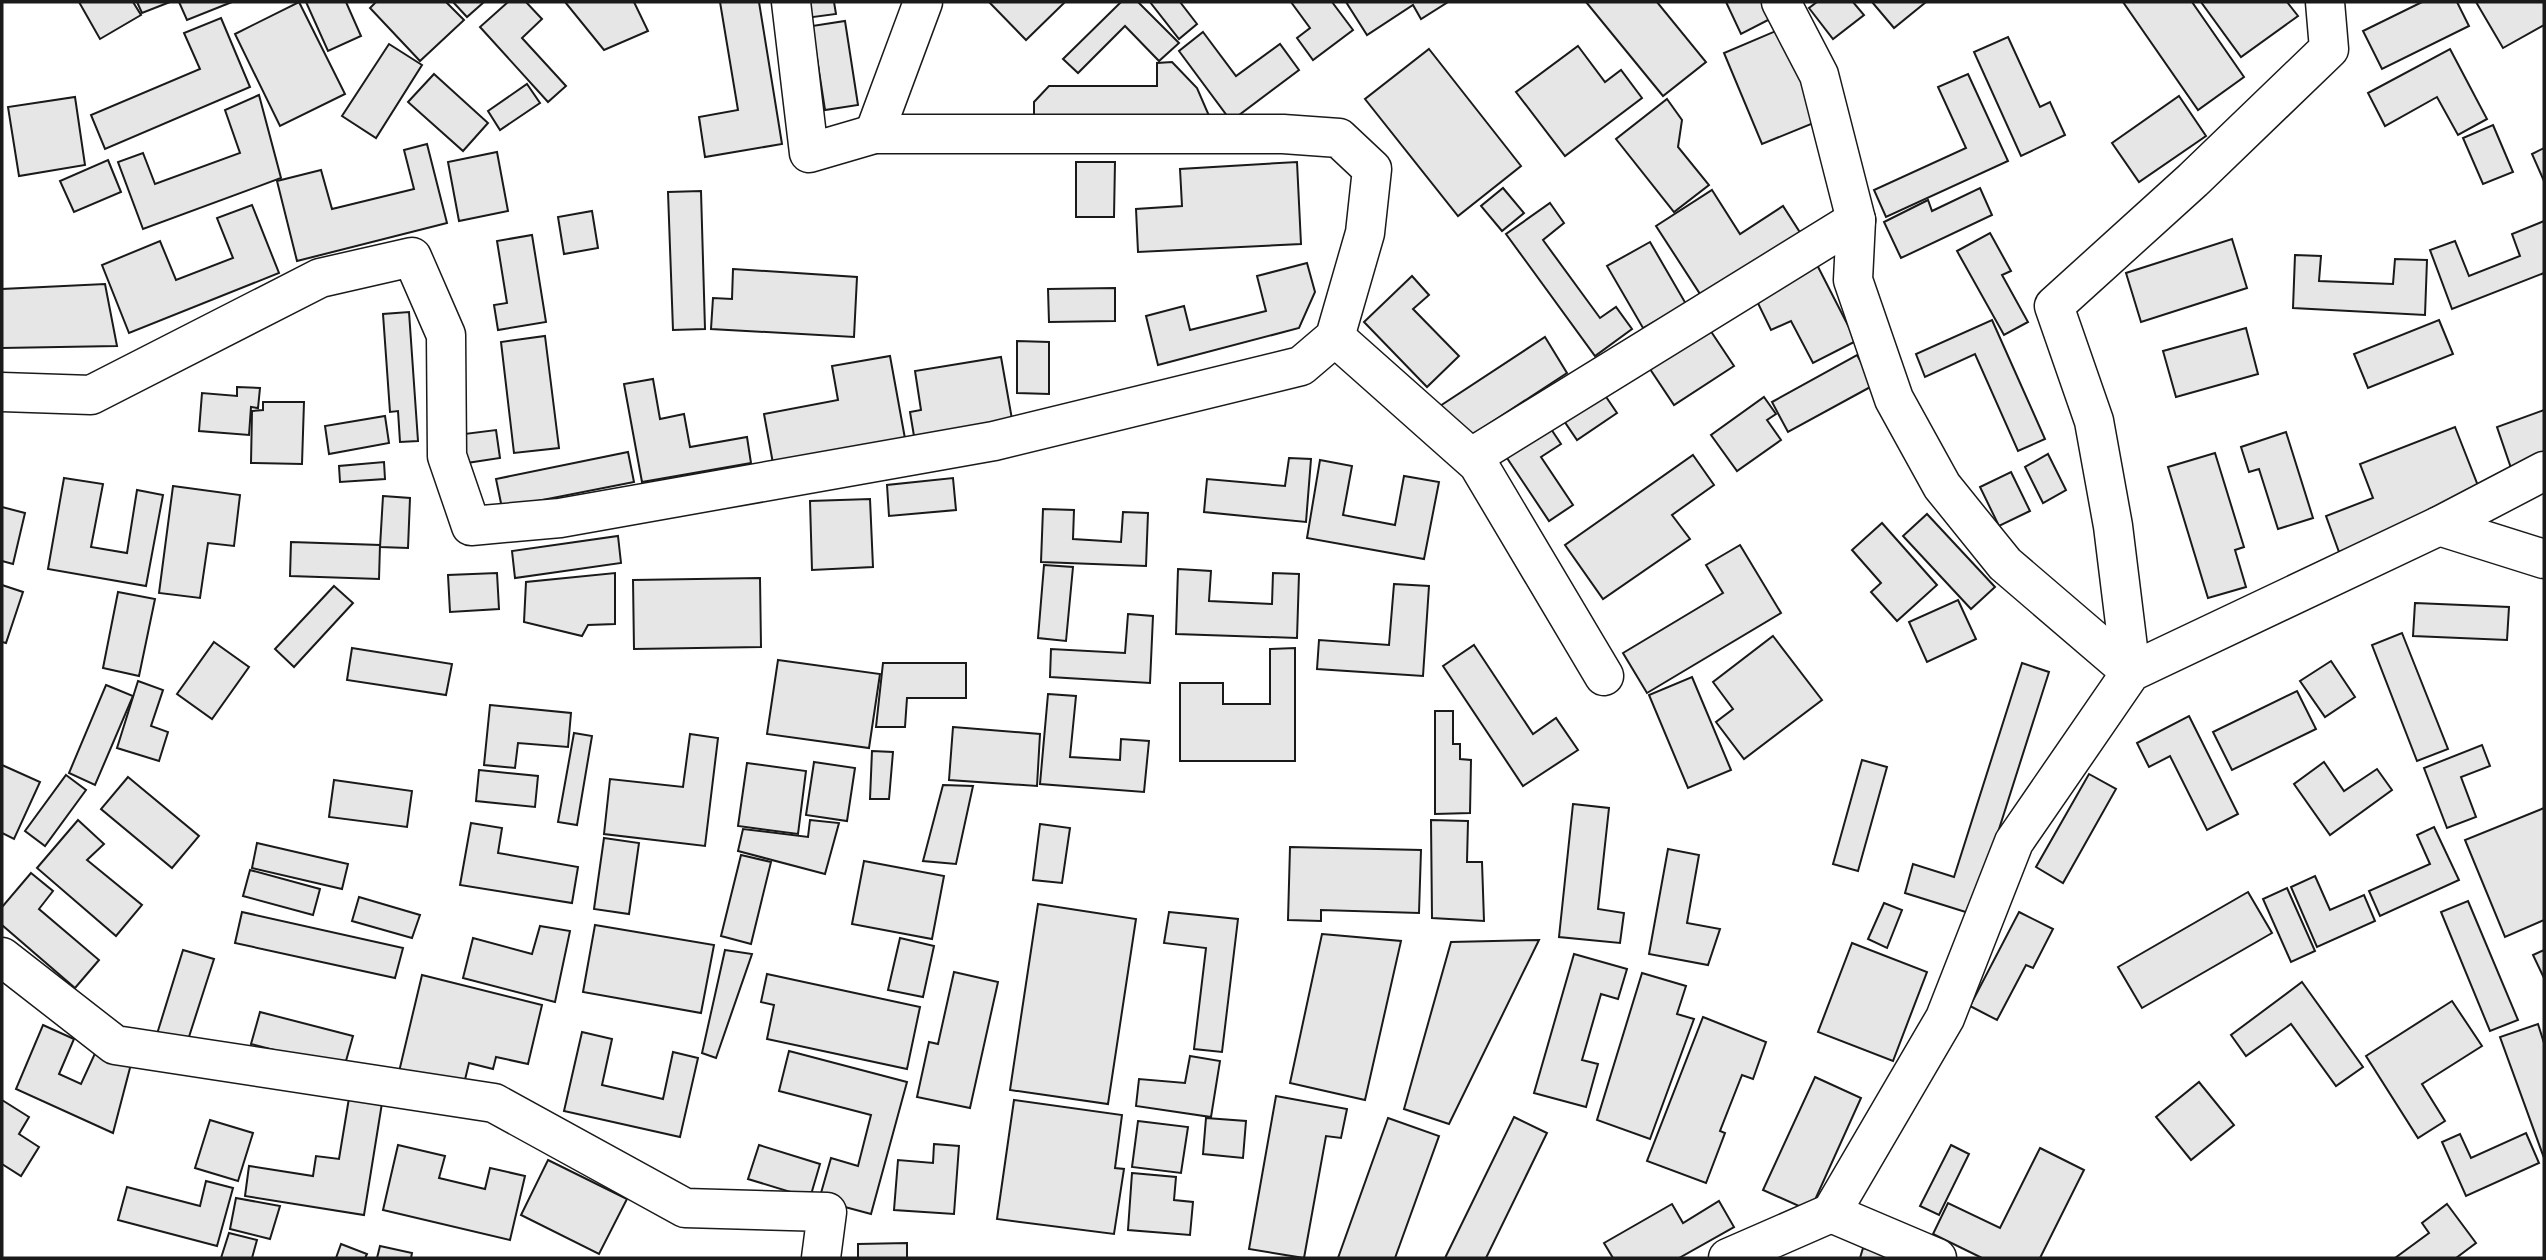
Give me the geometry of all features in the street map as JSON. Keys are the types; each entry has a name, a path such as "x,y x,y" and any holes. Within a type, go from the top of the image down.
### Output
{"street":[{"path":"2,392 91,395 320,278 412,257 446,335 447,456 471,526 560,518 994,441 1301,366 1335,337 1365,233 1372,169 1339,138 1283,134 874,134 809,153 790,2"},
{"path":"874,134 923,2"},
{"path":"1782,2 1819,75 1856,220 1853,280 1894,399 1942,486 2005,564 2131,671"},
{"path":"2131,671 2113,526 2094,421 2054,306 2193,180 2329,49 2325,2"},
{"path":"1472,457 1856,220"},
{"path":"1335,337 1478,464 1604,676"},
{"path":"1728,1258 1830,1213 1945,1018 2014,842 2131,671 2439,526 2544,471"},
{"path":"2439,526 2544,559"},
{"path":"2,957 115,1045 494,1103 685,1209 827,1212 821,1258"},
{"path":"1830,1213 1937,1258"}],"building":[{"path":"79,2 133,2 141,15 100,39"},
{"path":"137,2 170,2 142,13"},
{"path":"179,2 232,2 187,20"},
{"path":"299,2 345,94 280,126 235,34"},
{"path":"306,2 346,2 361,36 328,51"},
{"path":"376,2 446,2 464,20 420,61 370,8"},
{"path":"453,2 484,2 467,17"},
{"path":"508,2 526,2 542,19 522,38 566,86 548,102 480,27"},
{"path":"565,2 634,2 648,31 604,50"},
{"path":"720,2 759,2 782,144 705,157 699,117 738,110"},
{"path":"803,2 834,2 836,14 806,18"},
{"path":"989,2 1065,2 1026,40"},
{"path":"1121,2 1138,2 1179,43 1159,61 1125,26 1078,73 1063,59"},
{"path":"1150,2 1180,2 1197,24 1179,39"},
{"path":"1291,2 1332,2 1353,30 1313,60 1297,38 1310,28"},
{"path":"1346,2 1448,2 1421,19 1413,5 1367,35"},
{"path":"1586,2 1657,2 1706,62 1663,96"},
{"path":"1726,2 1764,2 1772,18 1741,34"},
{"path":"1817,2 1853,2 1864,15 1833,39 1809,8"},
{"path":"1872,2 1926,2 1894,28"},
{"path":"2123,2 2192,2 2244,77 2198,110"},
{"path":"2201,2 2287,2 2298,16 2241,57"},
{"path":"2422,2 2457,2 2469,26 2382,69 2363,31"},
{"path":"2476,2 2544,2 2544,25 2503,48"},
{"path":"221,18 250,87 105,149 91,115 200,69 184,33"},
{"path":"845,21 858,105 825,110 812,26"},
{"path":"1783,28 1821,120 1762,144 1724,53"},
{"path":"1203,32 1236,76 1280,44 1299,70 1231,121 1179,51"},
{"path":"2008,37 2040,107 2050,102 2065,135 2021,156 1974,52"},
{"path":"389,44 422,65 376,138 342,116"},
{"path":"1578,46 1605,82 1621,70 1642,98 1565,156 1516,92"},
{"path":"1429,49 1521,166 1458,216 1365,99"},
{"path":"2450,49 2487,119 2458,135 2437,97 2385,126 2368,93"},
{"path":"1172,62 1197,88 1210,118 1034,119 1034,102 1049,86 1157,86 1157,63"},
{"path":"434,74 488,123 463,151 408,102"},
{"path":"1968,74 2008,161 1886,217 1874,190 1966,148 1938,87"},
{"path":"527,84 540,103 500,130 488,111"},
{"path":"259,95 281,178 143,229 118,162 143,153 155,184 240,153 225,110"},
{"path":"2179,96 2206,136 2139,182 2112,143"},
{"path":"75,97 85,165 19,176 8,107"},
{"path":"1667,99 1682,120 1678,147 1709,185 1674,212 1616,139"},
{"path":"2493,125 2513,172 2483,184 2463,138"},
{"path":"427,144 447,223 297,261 277,181 321,170 332,209 414,189 404,150"},
{"path":"2544,148 2544,181 2532,154"},
{"path":"497,152 508,211 459,221 448,162"},
{"path":"108,160 121,192 74,212 60,181"},
{"path":"1076,162 1115,162 1114,217 1076,217"},
{"path":"1297,162 1301,244 1138,252 1136,209 1182,206 1180,169"},
{"path":"1503,188 1524,213 1502,231 1481,206"},
{"path":"1980,188 1992,215 1901,258 1884,222 1928,200 1932,211"},
{"path":"1712,190 1740,234 1783,206 1801,234 1702,297 1656,226"},
{"path":"701,191 705,329 673,330 668,192"},
{"path":"1550,203 1564,223 1543,240 1600,318 1616,307 1632,329 1595,356 1506,234"},
{"path":"252,205 279,273 129,333 102,265 160,241 176,280 233,258 217,218"},
{"path":"592,211 598,248 564,254 558,217"},
{"path":"2544,221 2544,273 2452,309 2430,250 2455,241 2469,276 2520,256 2512,234"},
{"path":"1990,233 2011,271 2002,275 2028,322 2004,335 1957,251"},
{"path":"532,235 546,322 498,330 494,305 507,303 497,241"},
{"path":"2232,239 2247,288 2141,322 2126,273"},
{"path":"1650,242 1686,304 1643,328 1607,266"},
{"path":"2295,255 2321,256 2319,281 2393,284 2395,259 2427,260 2425,315 2293,308"},
{"path":"1814,259 1856,341 1813,363 1791,321 1771,330 1752,291"},
{"path":"1307,263 1315,292 1299,328 1158,365 1146,316 1184,306 1190,330 1266,311 1257,276"},
{"path":"733,269 857,277 854,337 711,329 713,298 732,299"},
{"path":"1412,276 1429,295 1413,309 1459,356 1427,387 1364,322"},
{"path":"105,284 117,346 2,348 2,289"},
{"path":"1115,288 1115,321 1049,322 1048,289"},
{"path":"409,312 418,441 400,442 398,411 390,412 383,314"},
{"path":"1992,320 2045,439 2018,451 1975,354 1925,377 1916,354"},
{"path":"2439,320 2453,354 2368,388 2354,354"},
{"path":"1708,327 1734,366 1674,405 1648,366"},
{"path":"2246,328 2258,374 2176,397 2163,351"},
{"path":"545,336 559,448 514,453 501,342"},
{"path":"1545,337 1567,373 1463,441 1440,406"},
{"path":"1017,341 1049,342 1049,394 1017,393"},
{"path":"1857,355 1874,385 1788,432 1772,402"},
{"path":"890,356 906,444 774,469 764,414 838,400 832,366"},
{"path":"1001,357 1013,425 915,442 910,412 921,410 915,371"},
{"path":"653,379 660,419 684,414 690,447 747,437 751,463 642,482 624,384"},
{"path":"1598,385 1617,413 1577,440 1558,412"},
{"path":"237,387 260,388 258,408 251,407 249,435 199,431 202,393 237,396"},
{"path":"1764,397 1776,414 1767,420 1781,440 1737,471 1711,435"},
{"path":"263,402 304,402 302,464 251,463 252,411 263,410"},
{"path":"2544,410 2544,457 2511,468 2497,427"},
{"path":"385,416 389,443 329,454 325,426"},
{"path":"1545,420 1561,444 1541,457 1573,505 1549,521 1501,449"},
{"path":"2455,427 2482,496 2339,552 2326,516 2373,498 2360,464"},
{"path":"496,430 500,458 460,464 456,435"},
{"path":"2286,432 2313,518 2278,529 2259,469 2249,472 2241,447"},
{"path":"628,452 634,482 502,508 496,479"},
{"path":"2215,453 2244,547 2235,550 2246,587 2208,598 2168,467"},
{"path":"2048,454 2066,490 2043,503 2025,467"},
{"path":"1693,455 1714,485 1672,515 1690,539 1603,599 1565,545"},
{"path":"1289,458 1311,459 1306,522 1204,512 1207,479 1285,486"},
{"path":"1320,460 1352,466 1343,515 1395,525 1404,476 1439,482 1424,559 1307,538"},
{"path":"384,462 385,479 340,482 339,466"},
{"path":"2011,472 2030,511 1999,526 1980,487"},
{"path":"64,478 103,484 91,547 127,553 137,490 163,495 146,586 48,569"},
{"path":"953,478 956,510 889,516 887,485"},
{"path":"173,486 240,495 234,546 208,543 200,598 159,593"},
{"path":"383,496 410,498 408,548 380,547"},
{"path":"870,499 873,567 812,570 810,501"},
{"path":"2,507 25,513 13,564 2,561"},
{"path":"1043,509 1074,510 1073,539 1121,542 1123,512 1148,513 1146,566 1041,562"},
{"path":"1927,514 1995,587 1971,609 1903,536"},
{"path":"1882,523 1937,585 1897,621 1871,592 1881,583 1852,550"},
{"path":"618,536 621,563 515,578 512,551"},
{"path":"291,542 380,545 379,579 290,576"},
{"path":"1740,545 1781,613 1647,693 1623,653 1723,593 1706,565"},
{"path":"1044,565 1073,567 1066,641 1038,638"},
{"path":"1178,569 1211,571 1209,601 1272,604 1273,573 1299,574 1297,638 1176,634"},
{"path":"497,573 499,609 450,612 448,575"},
{"path":"615,573 615,624 588,625 582,636 524,622 526,582"},
{"path":"760,578 761,647 634,649 633,580"},
{"path":"1394,584 1429,586 1423,676 1317,669 1319,640 1389,645"},
{"path":"2,585 23,592 6,643 2,642"},
{"path":"334,586 353,603 294,667 275,649"},
{"path":"118,592 155,599 139,676 103,668"},
{"path":"1958,600 1976,639 1927,662 1909,622"},
{"path":"2415,603 2509,607 2507,640 2413,636"},
{"path":"1128,614 1153,616 1150,683 1050,677 1051,649 1125,653"},
{"path":"2402,633 2448,749 2417,761 2372,645"},
{"path":"1773,636 1822,700 1744,759 1716,722 1733,709 1713,682"},
{"path":"214,642 249,667 212,719 177,694"},
{"path":"1474,645 1533,734 1556,718 1578,750 1523,786 1443,666"},
{"path":"352,648 452,664 446,695 347,680"},
{"path":"1295,648 1295,761 1180,761 1180,683 1223,683 1223,704 1270,704 1270,649"},
{"path":"778,660 880,674 869,748 767,734"},
{"path":"2331,661 2355,697 2325,717 2300,681"},
{"path":"883,663 966,663 966,698 907,698 905,727 876,727"},
{"path":"2022,663 2049,672 1972,914 1905,893 1913,864 1954,877"},
{"path":"1692,677 1731,770 1688,788 1649,695"},
{"path":"138,681 163,690 151,726 168,732 159,761 117,748"},
{"path":"106,685 133,696 95,785 69,773"},
{"path":"2297,691 2316,729 2232,770 2213,732"},
{"path":"1048,694 1076,696 1070,757 1120,760 1121,739 1149,741 1144,792 1040,784"},
{"path":"490,705 571,713 568,747 518,743 515,768 484,765"},
{"path":"1435,711 1453,711 1453,744 1460,744 1460,759 1471,760 1470,813 1435,814"},
{"path":"2189,716 2238,814 2207,830 2170,756 2149,767 2137,743"},
{"path":"953,727 1040,734 1037,786 949,780"},
{"path":"574,733 592,736 577,825 558,822"},
{"path":"690,734 718,738 705,846 604,834 610,779 683,787"},
{"path":"2482,745 2490,766 2461,777 2476,817 2447,828 2424,768"},
{"path":"872,751 893,752 889,799 870,799"},
{"path":"1862,760 1887,767 1858,871 1833,864"},
{"path":"814,762 855,768 847,821 806,815"},
{"path":"2324,762 2344,791 2377,769 2392,790 2330,835 2294,784"},
{"path":"747,763 806,771 798,834 738,826"},
{"path":"2,765 40,782 14,839 2,833"},
{"path":"479,770 538,776 535,807 476,801"},
{"path":"2089,774 2116,789 2063,883 2036,867"},
{"path":"66,775 86,790 45,846 25,831"},
{"path":"128,777 199,836 172,868 101,809"},
{"path":"334,780 412,791 407,827 329,817"},
{"path":"943,785 973,786 956,864 923,861"},
{"path":"1573,804 1609,808 1598,909 1624,913 1620,943 1559,937"},
{"path":"2544,808 2544,920 2505,937 2465,840"},
{"path":"78,820 104,844 87,860 142,905 116,936 37,868"},
{"path":"810,820 839,823 825,874 738,851 743,829 808,837"},
{"path":"1431,820 1468,821 1467,862 1482,862 1484,921 1432,918"},
{"path":"471,823 502,828 498,853 578,867 572,903 460,885"},
{"path":"1040,824 1070,828 1062,883 1033,880"},
{"path":"2434,827 2459,880 2380,916 2369,891 2430,864 2417,835"},
{"path":"604,838 639,843 629,914 594,909"},
{"path":"257,843 348,864 342,889 252,868"},
{"path":"1290,847 1421,850 1419,913 1321,910 1321,921 1288,920"},
{"path":"1668,849 1699,855 1687,923 1720,929 1708,965 1649,954"},
{"path":"741,855 771,862 751,944 721,936"},
{"path":"864,861 944,876 932,939 852,924"},
{"path":"250,870 320,889 313,915 243,896"},
{"path":"31,873 53,891 39,909 99,960 75,988 2,925 2,907"},
{"path":"2315,876 2330,910 2364,895 2375,921 2317,947 2291,887"},
{"path":"2287,888 2315,951 2291,962 2263,899"},
{"path":"2248,892 2272,933 2142,1008 2118,967"},
{"path":"359,897 420,915 412,938 352,921"},
{"path":"2468,901 2518,1020 2490,1031 2441,912"},
{"path":"1884,903 1902,910 1887,948 1868,939"},
{"path":"1038,904 1136,919 1108,1104 1010,1090"},
{"path":"242,912 403,948 395,978 235,943"},
{"path":"1169,912 1238,919 1222,1052 1194,1049 1206,948 1164,943"},
{"path":"2019,912 2053,929 2033,968 2026,965 1997,1020 1970,1006"},
{"path":"595,925 714,945 701,1013 583,992"},
{"path":"540,926 570,931 555,1002 463,978 473,938 532,954"},
{"path":"1322,934 1401,941 1365,1100 1290,1083"},
{"path":"900,938 934,946 923,997 888,990"},
{"path":"1539,940 1449,1124 1404,1109 1451,942"},
{"path":"1852,943 1927,972 1893,1061 1818,1032"},
{"path":"183,950 214,959 187,1043 157,1034"},
{"path":"725,950 752,954 716,1058 702,1053"},
{"path":"2544,950 2544,978 2533,955"},
{"path":"1574,954 1627,969 1618,999 1601,994 1582,1060 1598,1064 1586,1107 1534,1093"},
{"path":"954,972 998,982 970,1108 917,1097 929,1042 938,1044"},
{"path":"1642,973 1686,986 1677,1014 1694,1019 1650,1139 1597,1120"},
{"path":"767,974 920,1007 907,1069 767,1039 774,1005 761,1002"},
{"path":"422,975 542,1005 528,1064 496,1057 493,1069 469,1063 462,1092 398,1076"},
{"path":"2302,982 2363,1067 2336,1086 2291,1024 2246,1056 2231,1035"},
{"path":"2452,1001 2482,1046 2422,1084 2445,1121 2418,1138 2366,1056"},
{"path":"260,1012 353,1036 344,1068 251,1044"},
{"path":"1703,1017 1766,1042 1753,1079 1742,1075 1720,1131 1725,1133 1706,1183 1647,1161"},
{"path":"2538,1024 2544,1043 2544,1158 2500,1037"},
{"path":"43,1025 74,1039 59,1074 81,1084 97,1049 131,1064 113,1133 16,1089"},
{"path":"582,1032 612,1039 602,1085 663,1099 673,1052 698,1058 680,1137 564,1111"},
{"path":"789,1051 907,1082 871,1214 819,1200 831,1158 858,1166 871,1115 779,1091"},
{"path":"1190,1056 1220,1061 1211,1117 1136,1106 1139,1079 1185,1083"},
{"path":"1815,1077 1861,1098 1810,1211 1763,1190"},
{"path":"2199,1082 2234,1125 2191,1160 2156,1117"},
{"path":"1276,1096 1347,1109 1341,1138 1326,1136 1304,1258 1249,1249"},
{"path":"349,1098 382,1103 364,1215 245,1196 249,1166 313,1176 316,1156 339,1159"},
{"path":"2,1100 29,1117 19,1134 39,1147 21,1176 2,1164"},
{"path":"1014,1100 1122,1115 1115,1168 1124,1169 1114,1234 997,1219"},
{"path":"1514,1117 1547,1133 1486,1258 1445,1258"},
{"path":"1206,1118 1246,1121 1243,1158 1203,1154"},
{"path":"1388,1118 1439,1136 1395,1258 1338,1258"},
{"path":"210,1120 253,1133 238,1181 195,1168"},
{"path":"1138,1121 1188,1127 1181,1173 1132,1167"},
{"path":"2526,1133 2539,1163 2466,1196 2442,1142 2460,1134 2471,1158"},
{"path":"934,1144 959,1146 954,1214 894,1210 898,1160 933,1163"},
{"path":"398,1145 445,1156 439,1178 485,1189 490,1168 525,1176 510,1240 383,1210"},
{"path":"759,1145 820,1164 810,1198 748,1179"},
{"path":"1951,1145 1969,1154 1939,1215 1920,1206"},
{"path":"2040,1148 2084,1170 2040,1258 1982,1258 1933,1234 1948,1203 2000,1228"},
{"path":"548,1160 627,1199 599,1254 521,1215"},
{"path":"1132,1173 1176,1177 1174,1200 1193,1202 1190,1235 1128,1230"},
{"path":"206,1181 233,1188 217,1246 118,1220 127,1187 200,1206"},
{"path":"236,1198 280,1206 270,1239 230,1229"},
{"path":"1719,1201 1734,1227 1679,1258 1613,1258 1604,1243 1672,1204 1683,1223"},
{"path":"2447,1204 2476,1243 2456,1258 2395,1258 2429,1233 2422,1223"},
{"path":"229,1233 257,1240 252,1258 221,1258"},
{"path":"907,1243 907,1258 858,1258 858,1244"},
{"path":"341,1244 367,1254 365,1258 336,1258"},
{"path":"380,1246 412,1253 411,1258 377,1258"},
{"path":"1863,1248 1891,1256 1891,1258 1860,1258"}]}
